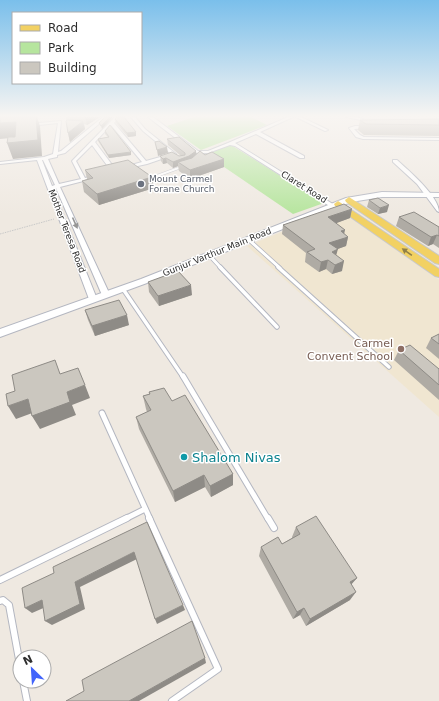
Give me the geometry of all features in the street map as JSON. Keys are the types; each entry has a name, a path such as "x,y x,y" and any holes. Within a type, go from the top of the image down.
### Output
{"main road":[{"name":"Gunjur Varthur Main Road","path":"0,333 123,289 349,200 369,195 383,194 439,195"},
{"path":"349,200 439,261"},
{"path":"336,205 439,274"}],"street":[{"path":"55,156 56,150"},
{"path":"0,164 42,160 55,156 66,150"},
{"path":"84,180 74,161 85,150"},
{"path":"98,150 114,171"},
{"path":"134,150 145,163"},
{"path":"50,188 176,155 169,150"},
{"path":"194,150 200,155 214,150"},
{"name":"Claret Road","path":"244,150 336,205"},
{"path":"289,150 302,157"},
{"name":"Mother Teresa Road","path":"42,160 59,186 106,295"},
{"name":"Mother Teresa Road","path":"42,160 50,188 94,299"},
{"path":"395,161 419,183 439,210"}],"lane":[{"path":"154,177 191,164"},
{"path":"249,240 389,367"},
{"path":"209,255 277,327"},
{"path":"123,289 186,382 274,528"},
{"path":"102,413 218,669 172,701"},
{"path":"0,580 145,509"},
{"path":"0,600 3,600 9,605 17,649"},
{"path":"24,689 26,701"}],"path":[{"path":"0,234 62,218"}],"shaded area":[{"name":"Carmel Convent School","path":"338,209 439,280 439,417 247,246"}],"green space":[{"path":"217,150 239,150 324,203 293,214 205,154"}],"building":[{"path":"105,150 129,150 131,152 108,155"},
{"path":"181,150 196,151 189,156 173,162 166,158 163,159 160,156 172,152 179,156 185,155 185,153"},
{"path":"200,151 205,155 212,152 224,159 190,170 178,162 192,158"},
{"path":"128,160 152,177 97,194 82,181 93,178 85,170"},
{"path":"378,198 389,205 380,208 369,200"},
{"path":"344,204 352,209 328,217 345,230 341,231 348,237 329,243 338,249 332,252 344,261 335,265 328,260 321,262 307,252 315,249 283,225"},
{"path":"414,212 439,227 439,236 437,235 431,237 399,217"},
{"path":"178,271 191,285 158,296 148,282"},
{"path":"119,300 127,315 92,326 85,310"},
{"path":"439,334 439,344 431,338"},
{"path":"410,345 439,369 439,385 399,350"},
{"path":"55,360 60,374 78,368 85,385 67,392 70,402 32,416 28,399 8,406 6,394 15,391 12,375"},
{"name":"Shalom Nivas","path":"164,388 172,401 185,395 233,474 210,486 204,475 173,491 136,417 151,410 143,396 150,394 149,392"},
{"path":"316,516 357,578 350,582 356,592 310,619 304,608 297,612 261,547 278,537 282,544 300,534 296,527"},
{"path":"147,522 183,605 155,619 134,552 75,582 80,604 45,621 42,600 25,608 22,588 54,573 53,567"},
{"path":"192,621 205,658 129,701 66,701 84,691 82,680"}],"place":[{"name":"Mount Carmel Forane Church","path":"141,184"},
{"name":"Carmel Convent School","path":"401,349"},
{"name":"Shalom Nivas","path":"184,457"}]}
